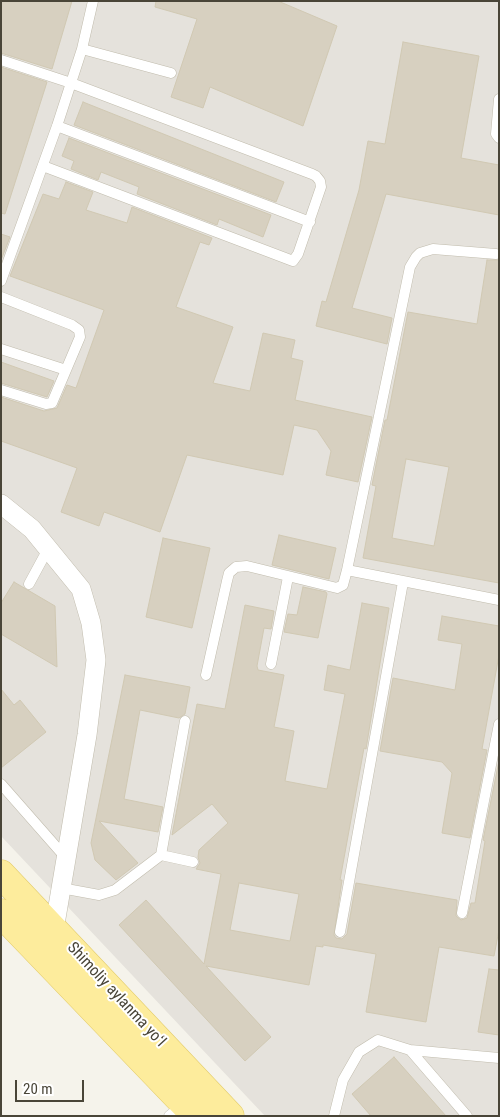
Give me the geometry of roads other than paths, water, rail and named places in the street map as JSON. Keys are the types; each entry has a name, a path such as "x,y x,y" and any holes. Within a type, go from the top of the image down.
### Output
{"main road":[{"name":"Shimoliy aylanma yoʻl","path":"1,874 230,1116"},
{"name":"Shimoliy aylanma yoʻl","path":"1,913 183,1112"}],"street":[{"path":"1,504 32,529 81,589 91,623 96,660 87,735 54,930"}],"lane":[{"path":"1,281 57,126 82,49 93,1"},
{"path":"82,49 171,73"},
{"path":"1,60 316,176 320,181 321,187 310,222 296,259 293,261 43,166"},
{"path":"499,99 496,134 499,138"},
{"path":"57,126 310,222"},
{"path":"206,675 229,573 236,567 247,566 288,578 337,588 344,585 410,267 416,257 420,253 434,249 496,254"},
{"path":"1,297 72,325 78,330 80,337 52,403 46,404 1,390"},
{"path":"1,348 66,370"},
{"path":"29,584 48,549"},
{"path":"346,570 499,600"},
{"path":"271,664 288,578"},
{"path":"340,932 403,582"},
{"path":"61,888 99,896 115,890 161,855 185,722"},
{"path":"462,913 499,724"},
{"path":"1,784 66,858"},
{"path":"161,855 194,862"},
{"path":"334,1116 343,1080 359,1052 378,1040 410,1050 499,1058"},
{"path":"410,1050 467,1116"}]}
